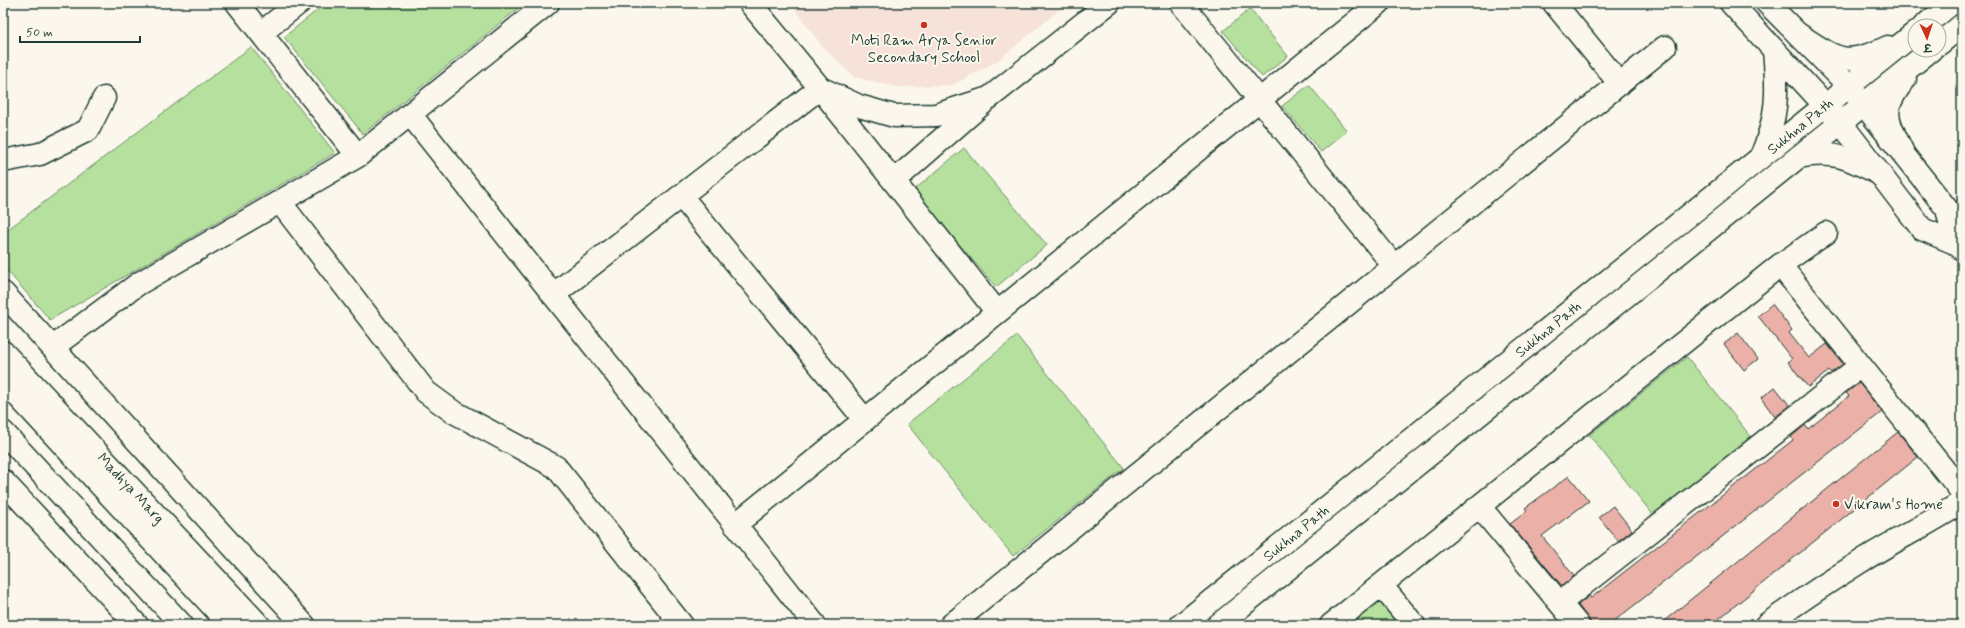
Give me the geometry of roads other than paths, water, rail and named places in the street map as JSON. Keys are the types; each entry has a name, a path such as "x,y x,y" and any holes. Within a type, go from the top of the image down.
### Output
{"street":[{"path":"237,3 358,156"},
{"path":"261,34 299,3"},
{"path":"53,347 138,284 358,156 548,3"},
{"path":"750,3 820,88 997,312"},
{"path":"894,181 989,98 1109,3"},
{"path":"1181,3 1394,266"},
{"path":"735,525 1379,3"},
{"path":"1554,3 1620,84"},
{"path":"1731,3 1841,123 1922,229 1959,246"},
{"path":"1767,3 1849,86 1948,209 1959,246"},
{"path":"1934,18 1952,3"},
{"path":"1947,37 1962,25"},
{"path":"1798,34 1836,57 1854,60 1870,55 1907,37"},
{"name":"Sukhna Path","path":"1181,625 1907,39"},
{"path":"951,625 1665,47"},
{"path":"1760,158 1770,135 1777,98 1774,50"},
{"name":"Sukhna Path","path":"1218,625 1921,58"},
{"path":"1903,153 1892,130 1887,112 1889,103 1899,86 1923,58"},
{"path":"553,295 820,88"},
{"path":"820,88 859,106 894,116 936,115 989,98"},
{"path":"3,161 40,154 88,130 104,98"},
{"path":"410,114 815,625"},
{"path":"1798,157 1827,153 1852,160 1880,174"},
{"path":"681,196 865,420"},
{"path":"280,202 426,392 452,411 556,467 682,625"},
{"path":"1331,625 1780,265 1826,233"},
{"path":"1780,265 1962,492"},
{"path":"3,293 304,625"},
{"name":"Madhya Marg","path":"3,352 258,625"},
{"path":"1560,604 1860,366"},
{"name":"Madhya Marg","path":"3,380 230,625"},
{"path":"3,432 182,625"},
{"path":"3,481 137,625"},
{"path":"1766,625 1861,561 1926,526 1962,502"},
{"path":"1480,506 1578,625"},
{"path":"1381,585 1414,625"}],"place":[{"name":"Moti Ram Arya Senior Secondary School","path":"924,25"},
{"name":"Vikram's Home","path":"1836,504"}]}
